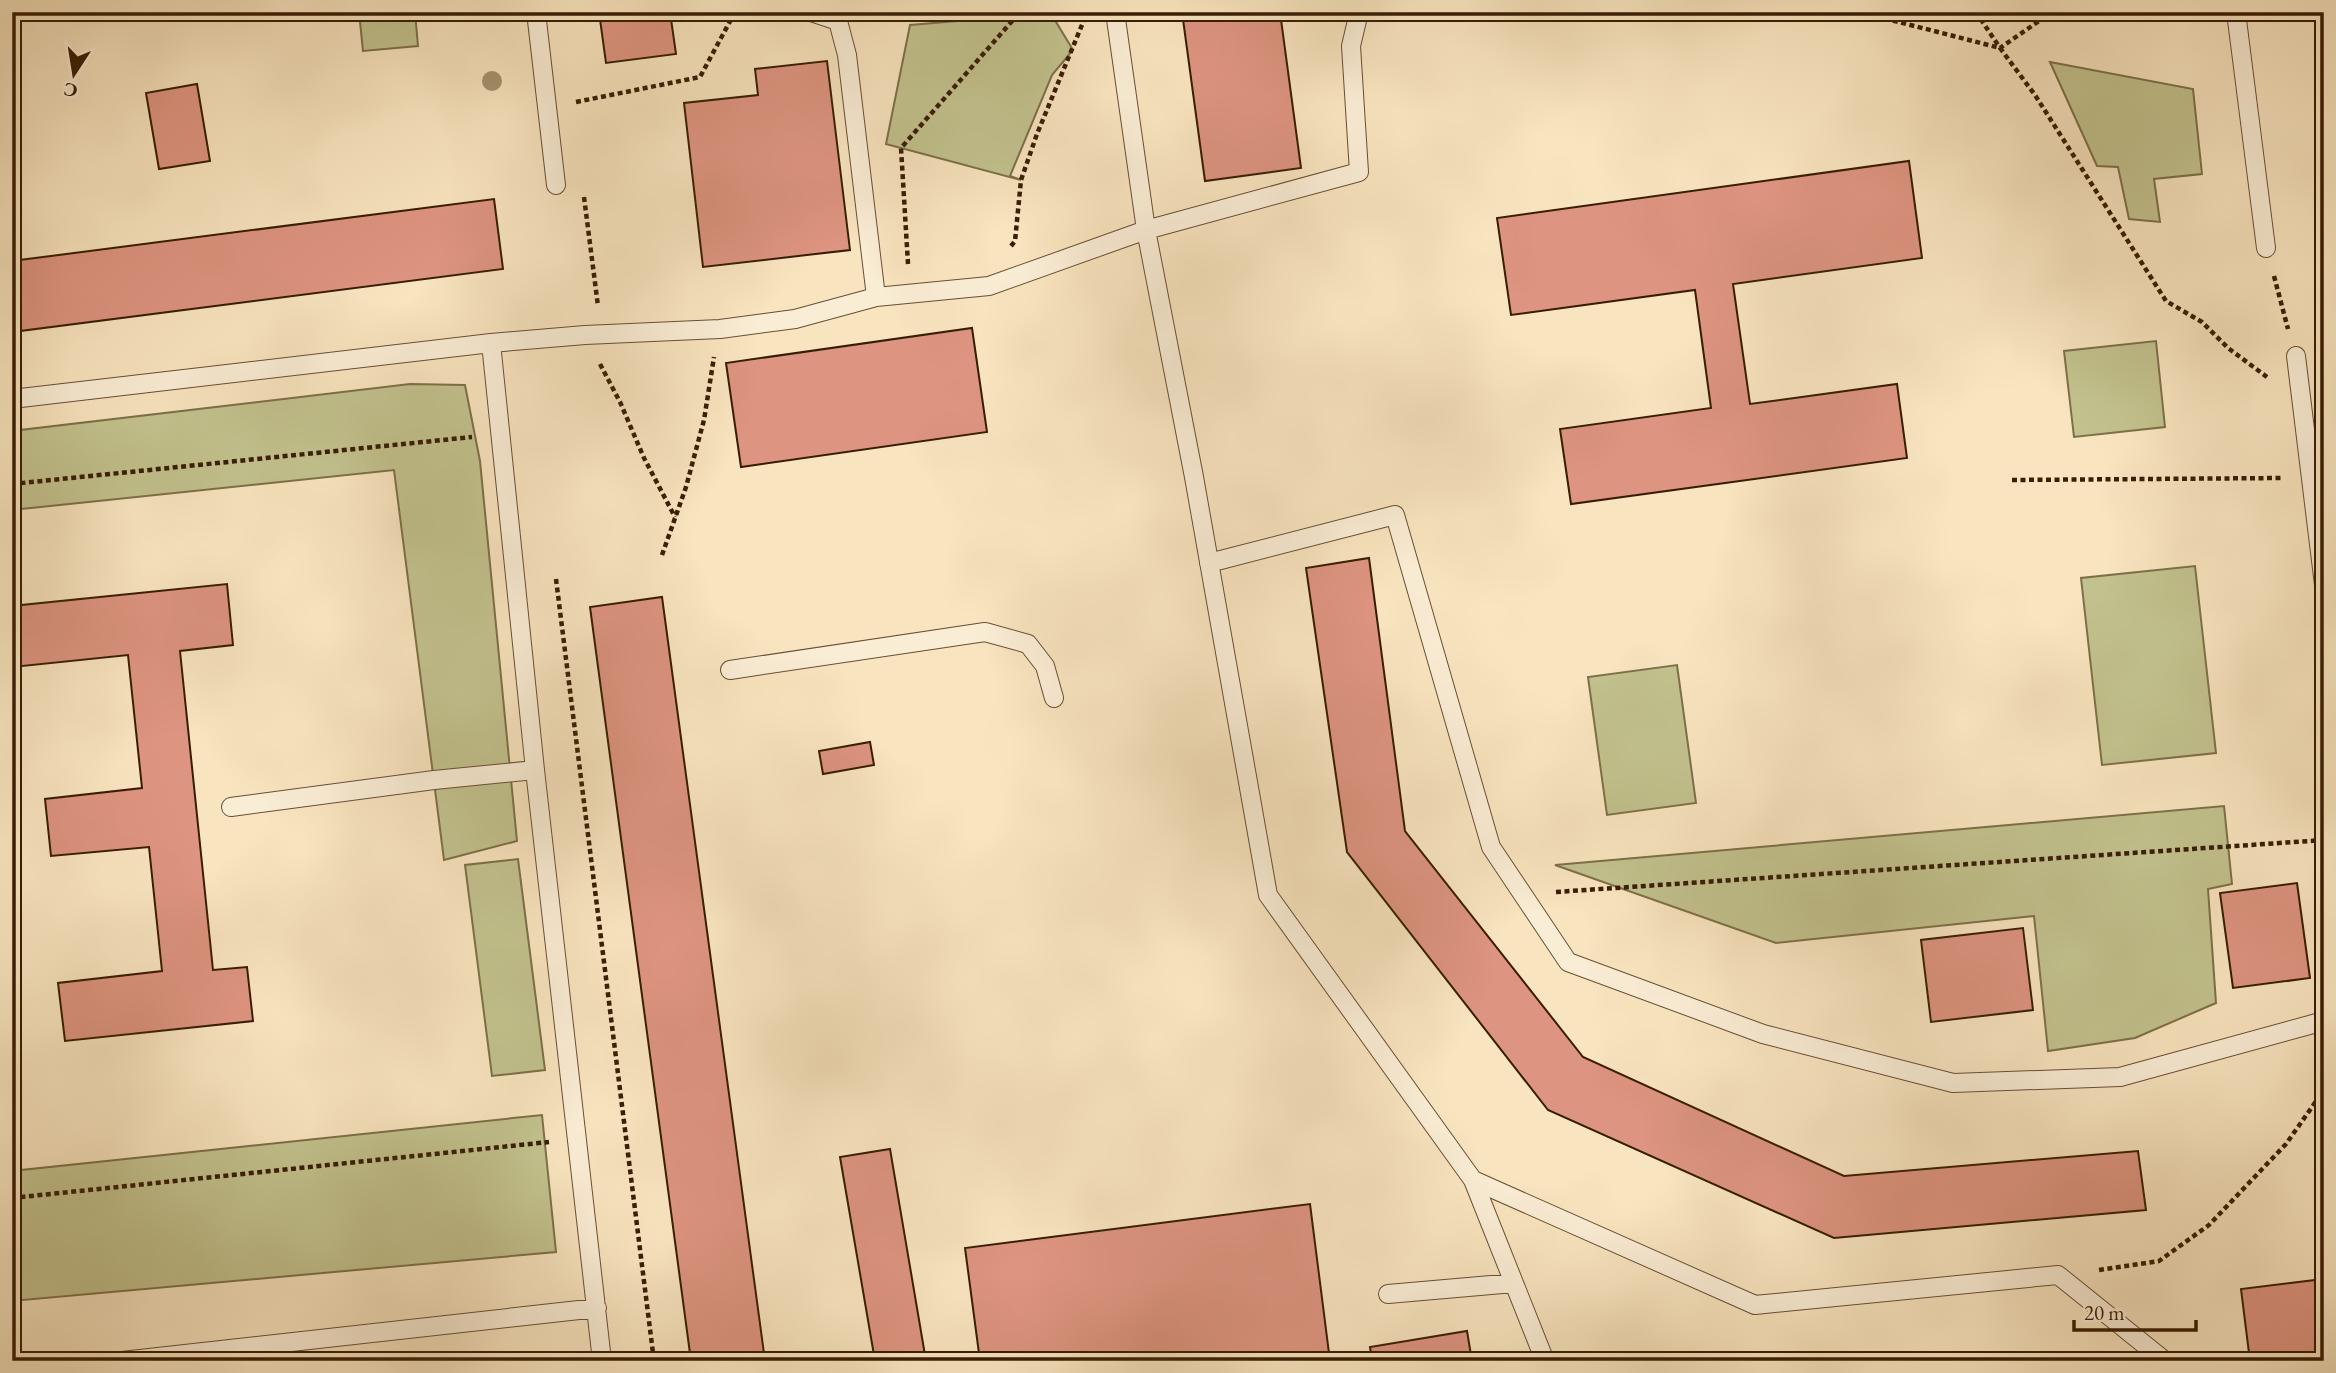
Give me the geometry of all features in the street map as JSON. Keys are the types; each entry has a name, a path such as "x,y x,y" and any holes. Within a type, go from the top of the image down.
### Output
{"lane":[{"path":"536,12 556,185"},
{"path":"811,12 838,21 847,55 876,297"},
{"path":"1115,12 1146,230 1268,895 1473,1180 1545,1361"},
{"path":"12,399 491,343 585,335 720,330 795,319 876,297 989,286 1146,230 1359,172 1352,46 1359,12"},
{"path":"2236,12 2266,248"},
{"path":"491,343 535,770 602,1361"},
{"path":"2296,356 2324,584"},
{"path":"1209,563 1395,515 1491,847 1569,962 1763,1034 1953,1083 2120,1077 2324,1021"},
{"path":"730,670 985,632 1028,644 1045,666 1054,698"},
{"path":"231,807 435,780 535,770"},
{"path":"1473,1180 1755,1305 2058,1275 2165,1361"},
{"path":"1388,1294 1514,1283"},
{"path":"122,1361 597,1308"}],"path":[{"path":"571,103 700,77 735,12"},
{"path":"909,267 901,148 1020,12"},
{"path":"989,286 1014,240 1021,180 1087,12"},
{"path":"1860,12 2000,48 2052,12"},
{"path":"1976,12 2035,94 2166,301 2202,322 2228,348 2302,403"},
{"path":"2266,248 2296,356"},
{"path":"662,555 686,487 704,420 720,330"},
{"path":"585,335 675,517"},
{"path":"12,484 500,434"},
{"path":"2012,480 2311,478"},
{"path":"556,579 654,1361"},
{"path":"1523,894 2324,840"},
{"path":"2058,1275 2159,1262 2208,1225 2286,1144 2324,1090"},
{"path":"12,1198 577,1139"}],"green space":[{"path":"359,12 415,12 418,46 363,51"},
{"path":"1024,12 1050,12 1073,50 1052,75 1010,176 1021,180 886,144 910,25 1017,16"},
{"path":"1542,12 1609,12 1609,17 1542,17"},
{"path":"2050,62 2193,89 2202,174 2154,179 2160,222 2129,219 2118,167 2097,166"},
{"path":"2156,341 2165,427 2074,437 2064,351"},
{"path":"410,384 465,385 480,461 517,841 444,860 394,470 12,510 12,431"},
{"path":"2195,566 2216,753 2102,765 2081,578"},
{"path":"1677,665 1696,803 1607,815 1588,677"},
{"path":"2224,806 2232,884 2208,889 2216,1003 2135,1038 2048,1051 2034,916 1776,943 1555,865"},
{"path":"518,859 545,1070 492,1076 465,865"},
{"path":"542,1115 556,1252 12,1301 12,1171"}],"building":[{"path":"599,12 670,12 676,54 606,63"},
{"path":"1182,12 1280,12 1301,168 1205,181"},
{"path":"827,61 850,250 703,267 684,103 758,95 755,69"},
{"path":"197,84 210,161 159,169 146,93"},
{"path":"1909,161 1922,258 1733,284 1750,404 1897,384 1907,458 1571,504 1560,429 1711,408 1695,290 1511,315 1497,218"},
{"path":"494,199 503,269 12,332 12,261"},
{"path":"972,328 987,432 741,467 726,363"},
{"path":"1369,558 1405,831 1583,1057 1844,1176 2138,1151 2146,1210 1834,1238 1548,1110 1347,852 1306,568"},
{"path":"227,584 233,645 180,651 213,970 247,967 253,1021 65,1041 58,983 162,971 149,847 51,856 45,799 142,788 128,655 13,667 12,606"},
{"path":"662,597 765,1361 691,1361 590,607"},
{"path":"870,742 874,765 823,774 819,751"},
{"path":"2297,883 2310,978 2233,988 2220,893"},
{"path":"2023,928 2033,1010 1931,1022 1921,940"},
{"path":"890,1149 926,1361 875,1361 840,1157"},
{"path":"1310,1204 1330,1361 980,1361 965,1248"},
{"path":"2324,1279 2324,1361 2250,1361 2241,1289"},
{"path":"1467,1331 1472,1361 1372,1361 1370,1347"}]}
